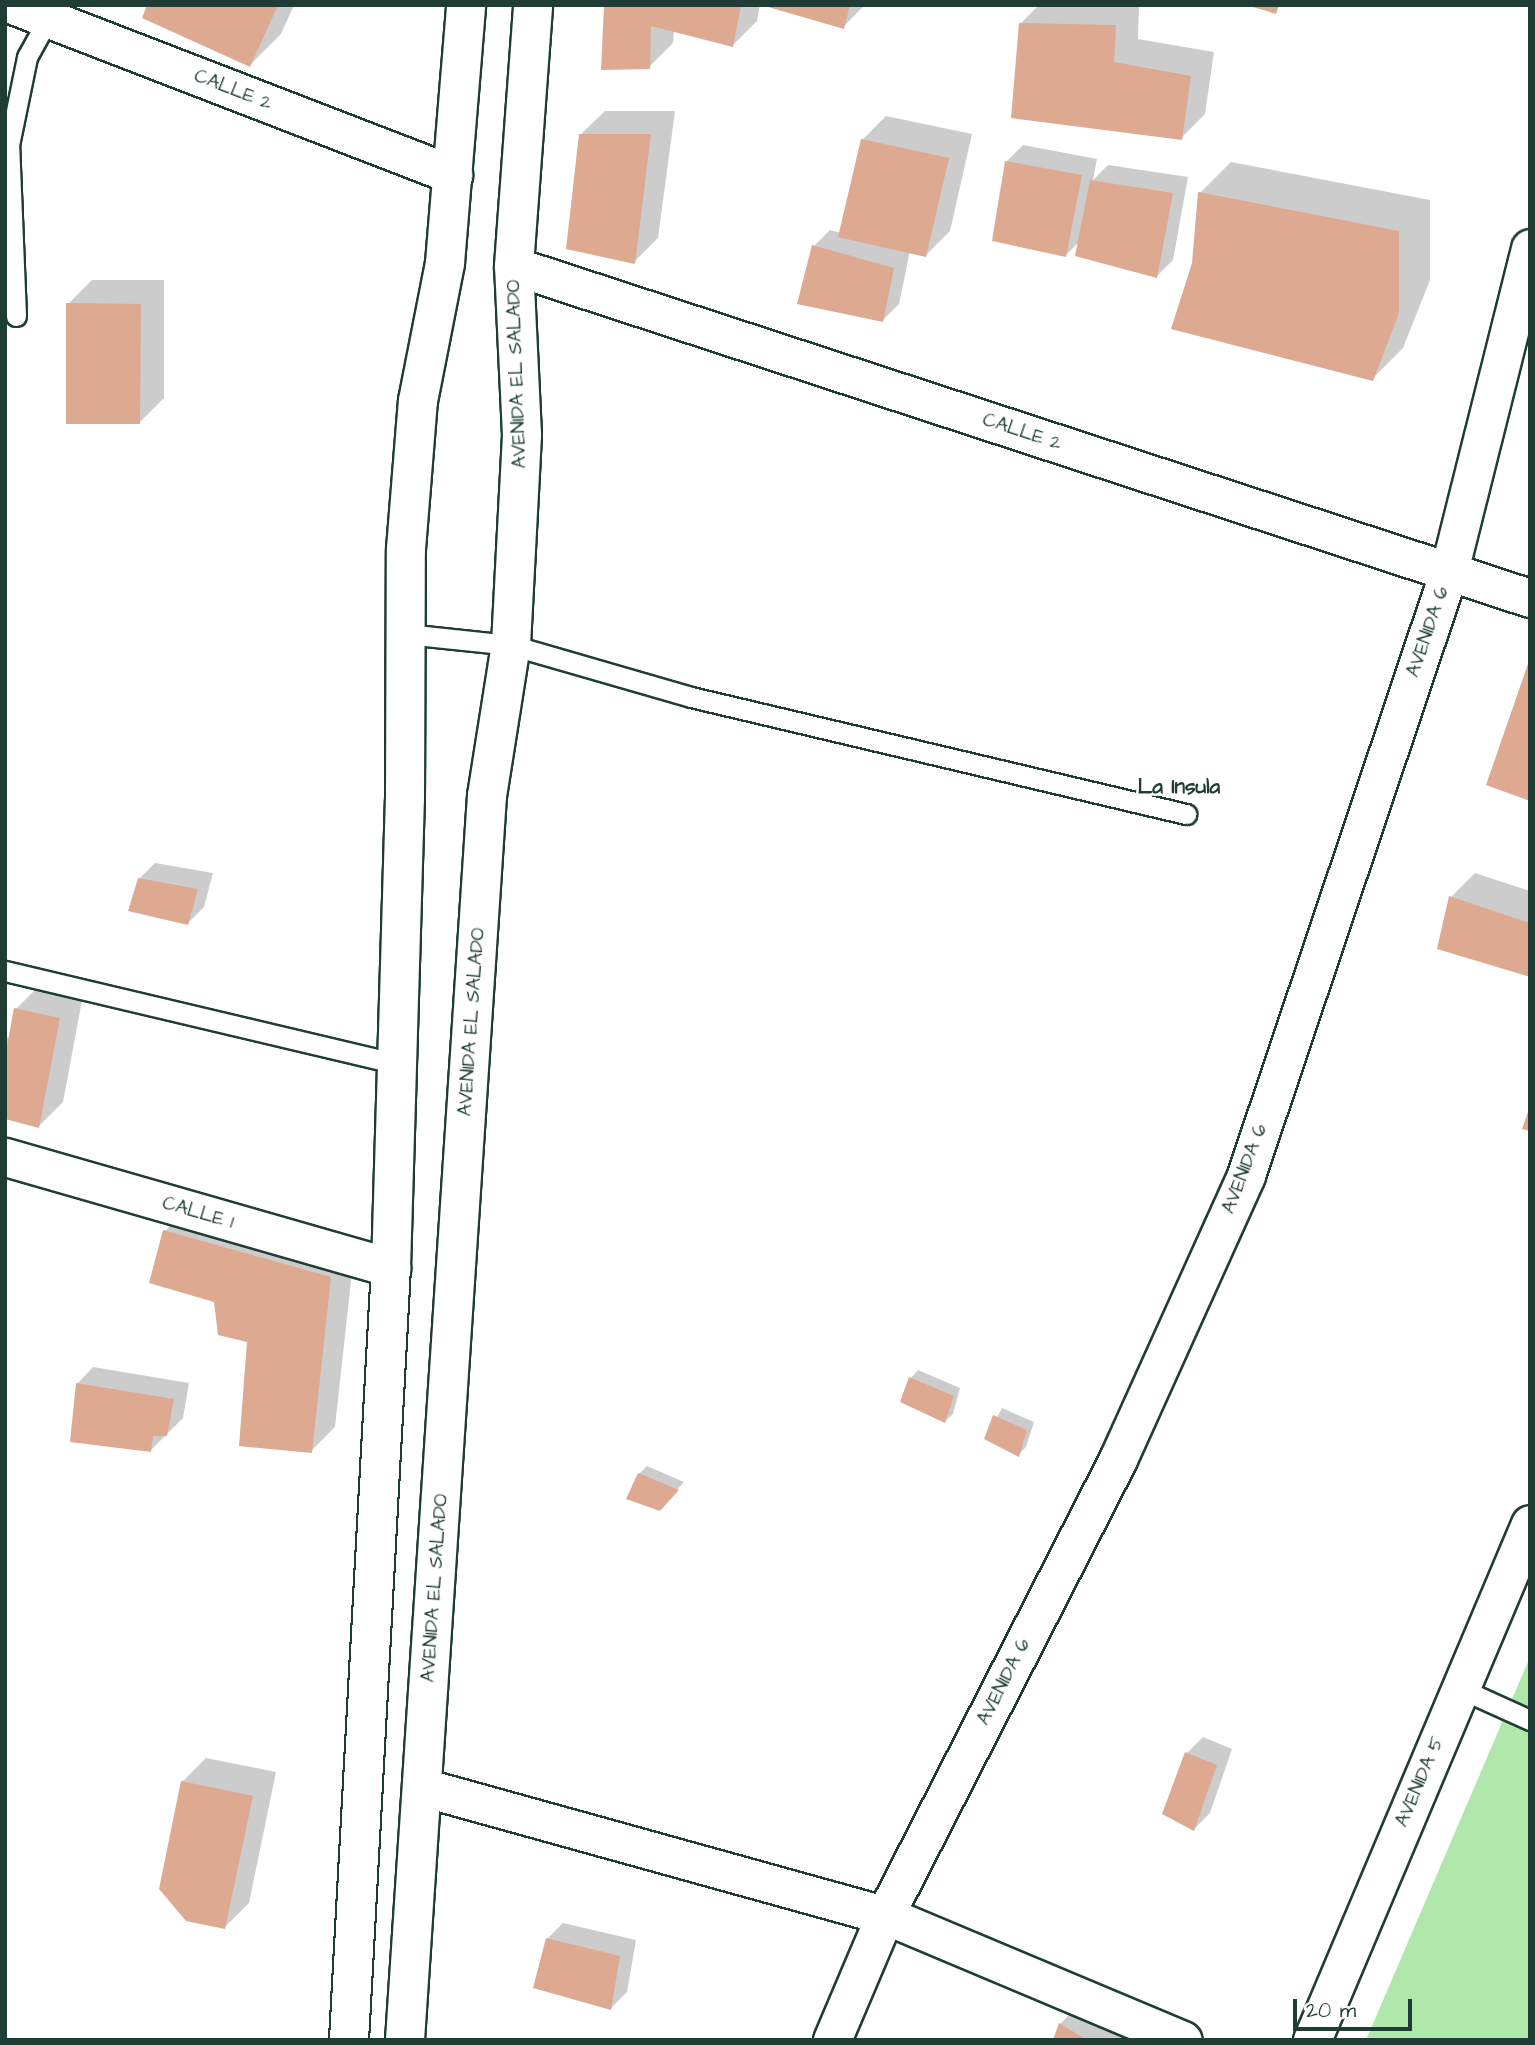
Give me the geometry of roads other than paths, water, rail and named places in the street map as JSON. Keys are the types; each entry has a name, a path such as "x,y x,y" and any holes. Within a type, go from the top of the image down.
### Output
{"main road":[{"path":"349,2040 391,1268 406,549 418,401 445,262 466,5"},
{"name":"AVENIDA EL SALADO","path":"405,2040 487,796 511,645 522,435 514,266 533,5"}],"street":[{"name":"CALLE 2","path":"13,5 453,175"},
{"name":"AVENIDA 6","path":"832,2040 885,1915 1118,1459 1246,1175 1449,570 1530,248"},
{"name":"CALLE 2","path":"514,266 1530,598"},
{"name":"CALLE 1","path":"5,1157 391,1268"},
{"name":"AVENIDA 5","path":"1312,2040 1458,1688 1530,1524"},
{"path":"422,1787 885,1915 1183,2040"}],"lane":[{"path":"16,316 9,145 27,57 48,19"},
{"path":"406,634 511,645 691,697 1186,814"},
{"path":"5,971 397,1064"},
{"path":"1458,1688 1530,1720"}],"district":[{"name":"La Insula","path":"1179,787"}]}
